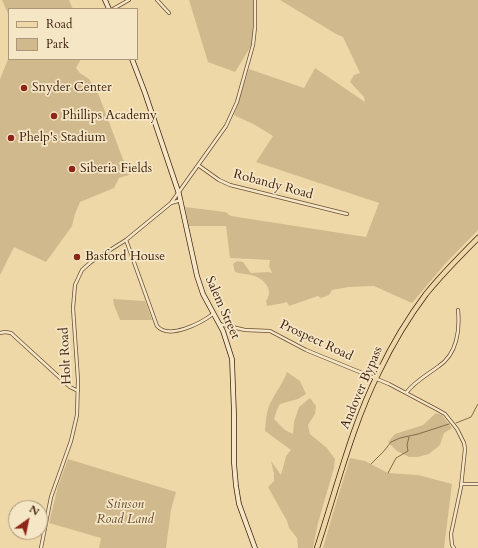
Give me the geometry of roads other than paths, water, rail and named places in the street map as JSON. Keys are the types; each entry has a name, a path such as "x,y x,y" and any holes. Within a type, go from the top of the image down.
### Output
{"main road":[{"name":"Andover Bypass","path":"317,548 355,430 376,379 396,339 426,294 478,238"}],"street":[{"path":"115,8 129,0"},
{"path":"157,0 169,13"},
{"name":"Holt Road","path":"41,548 51,498 74,431 77,415 77,360 73,308 75,285 85,267 126,240 171,203 226,126 237,102 253,45 255,0"},
{"name":"Salem Street","path":"132,60 145,93 178,193 197,276 203,294 223,331 229,350 233,368 234,463 237,494 244,519 255,548"},
{"name":"Robandy Road","path":"198,165 219,180 230,185 347,214"},
{"name":"Holt Road","path":"171,203 178,202 180,200"},
{"path":"126,240 157,326 160,330 171,332 189,327 213,314"},
{"path":"406,393 416,382 441,365 450,355 458,333 458,310"},
{"name":"Prospect Road","path":"219,324 245,330 270,331 306,350 376,379 442,412 460,434 465,449 461,484 451,534 452,545 454,548"},
{"path":"0,334 5,332 11,333 70,387 78,391"},
{"path":"461,484 478,484"}],"waterway":[{"path":"456,423 471,417 478,404"},
{"path":"371,464 391,442 449,424"},
{"path":"388,473 396,458 408,451 407,445 409,437"}],"place":[{"name":"Snyder Center","path":"24,88"},
{"name":"Phillips Academy","path":"54,116"},
{"name":"Phelp's Stadium","path":"11,138"},
{"name":"Siberia Fields","path":"72,169"},
{"name":"Basford House","path":"77,257"}],"park label":[{"name":"Stinson Road Land","path":"125,512"}]}
